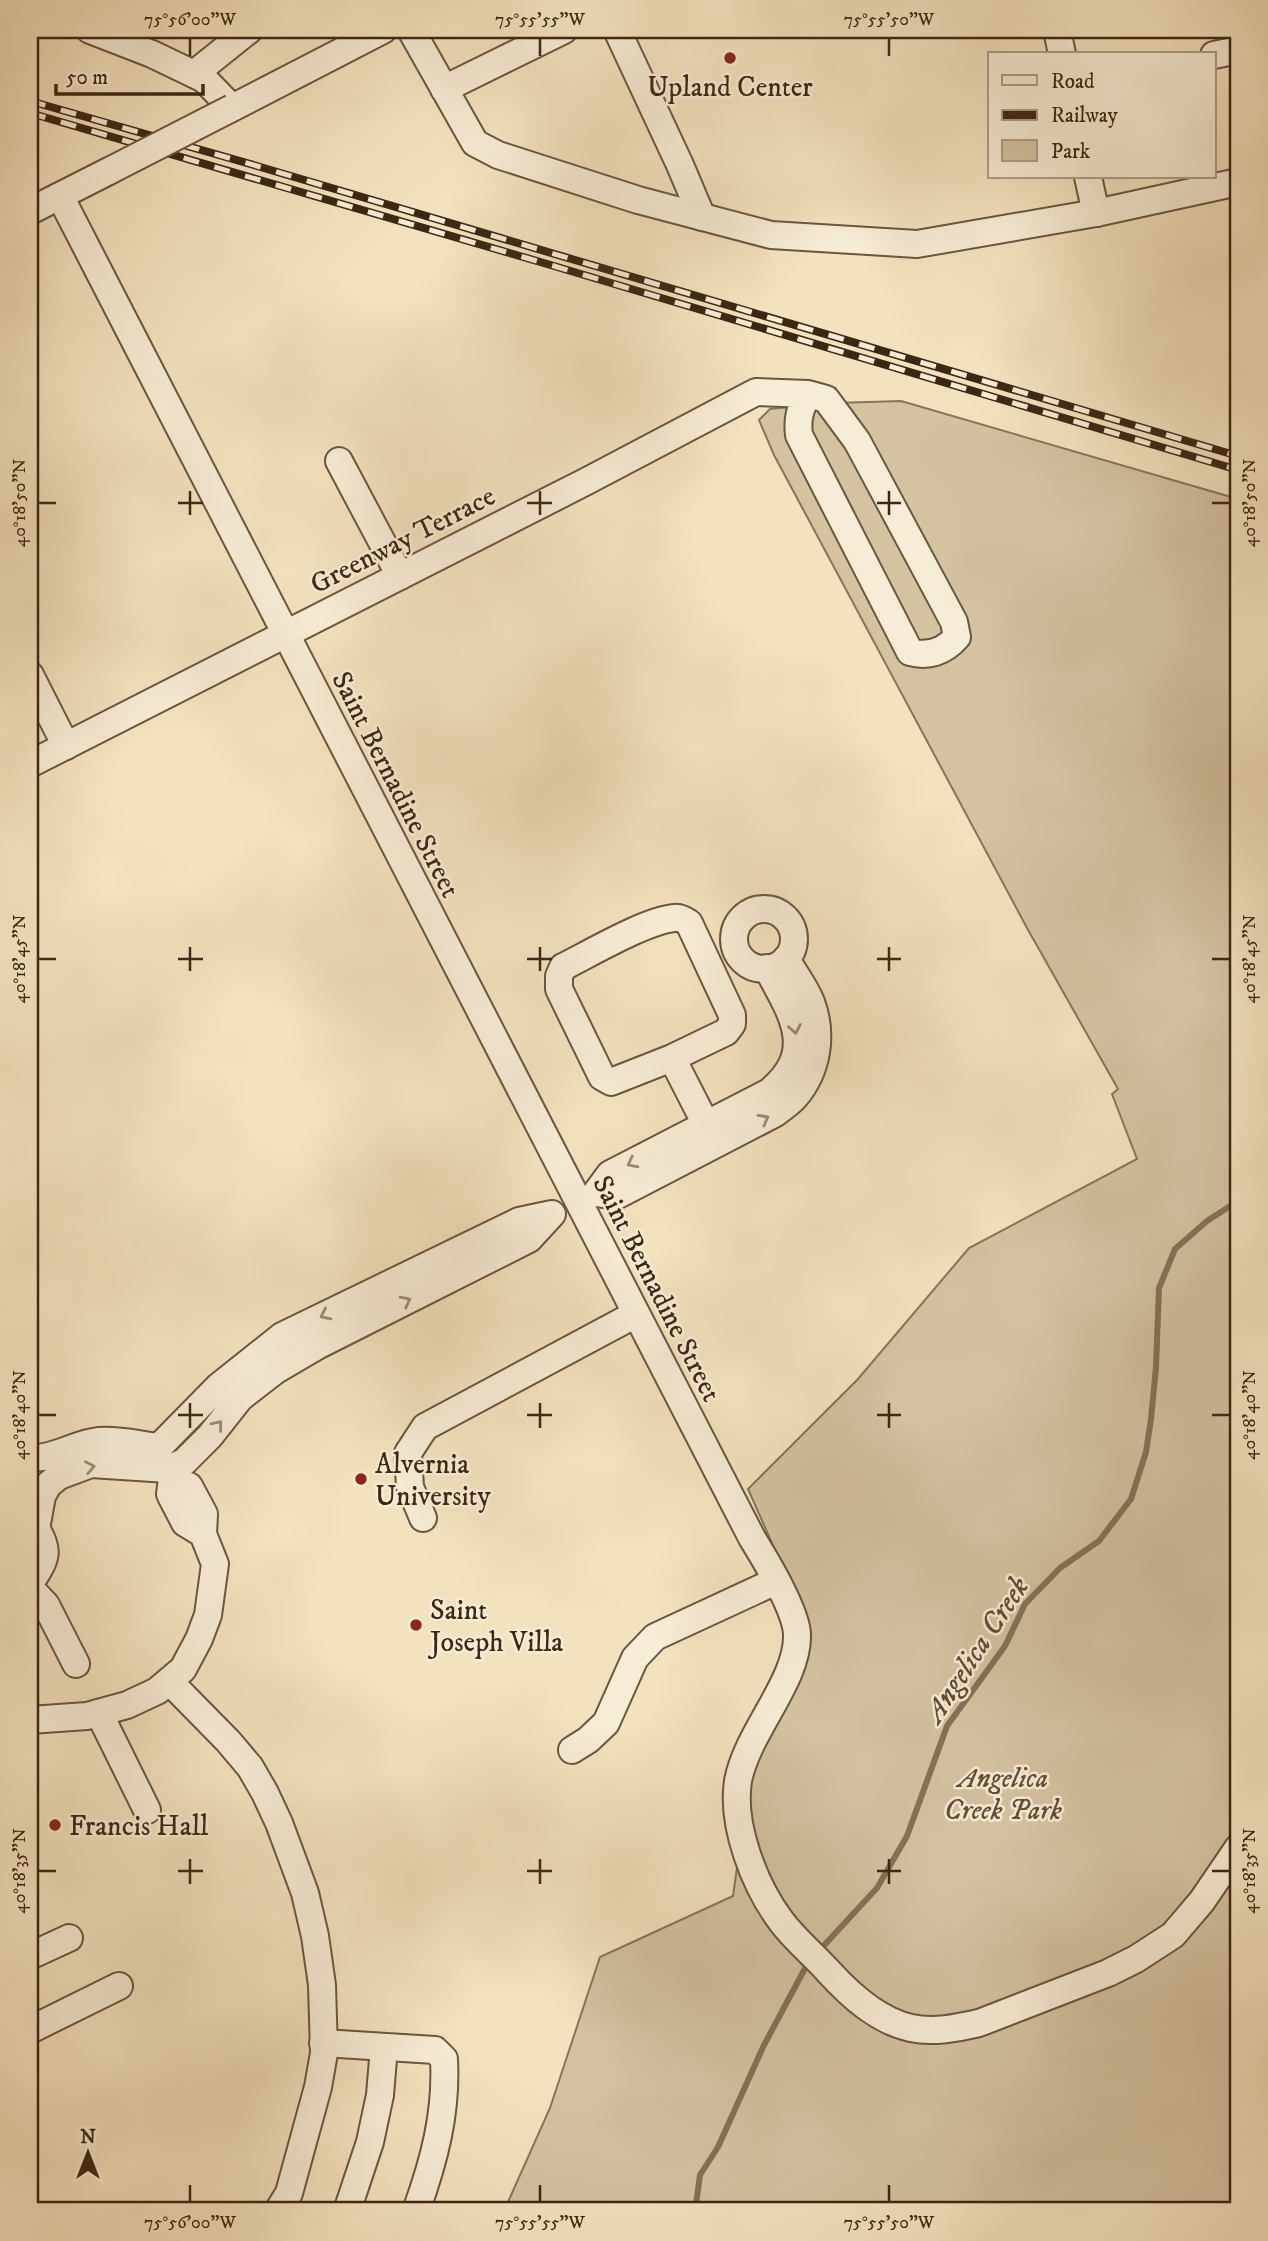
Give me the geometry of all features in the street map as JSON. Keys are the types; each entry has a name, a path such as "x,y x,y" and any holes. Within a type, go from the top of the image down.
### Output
{"street":[{"path":"90,30 152,54 204,79 232,108"},
{"path":"194,75 248,30"},
{"path":"30,211 383,30"},
{"path":"411,30 475,143 498,155 638,200 771,235 917,244 1096,213 1238,182"},
{"path":"444,89 564,30"},
{"path":"617,30 702,217"},
{"path":"1056,30 1062,52"},
{"path":"1216,55 1238,50"},
{"path":"1088,178 1096,213"},
{"name":"Saint Bernadine Street","path":"60,196 285,634 587,1197 636,1314 789,1608 797,1633 795,1656 782,1687 745,1755 738,1782 737,1801 743,1836 755,1875 782,1922 839,1984 882,2017 911,2028 960,2028 1108,1973 1136,1959 1173,1935 1202,1901 1238,1848"},
{"name":"Greenway Terrace","path":"30,764 756,392 808,394"},
{"path":"808,394 826,399 857,441 954,622 957,637 934,653 922,656 910,652 799,435 799,412 808,394"},
{"path":"339,461 400,576"},
{"path":"30,675 66,746"},
{"path":"771,910 779,913 791,926 793,943 776,963 752,966 738,953 734,944 737,925 751,912 771,910"},
{"path":"674,918 682,918 689,923 732,1015 732,1024 726,1032 672,1058 611,1082 601,1077 559,989 559,976 563,967 644,927 674,918"},
{"path":"709,967 738,953"},
{"path":"166,1465 218,1387 282,1336 519,1221 552,1214 587,1197 610,1174 712,1135 801,1068 796,1056 797,1029 776,963"},
{"path":"672,1058 712,1135"},
{"path":"423,1518 411,1487 408,1453 425,1427 636,1314"},
{"path":"30,1720 87,1716 127,1705 157,1692 183,1669 208,1615 215,1564 203,1534 204,1514 189,1486 166,1465 101,1441 76,1447 46,1464 48,1485 33,1522 46,1554 30,1585 47,1605 76,1664"},
{"path":"572,1750 589,1740 606,1723 635,1658 655,1637 776,1581"},
{"path":"170,1682 228,1741 250,1767 265,1793 305,1894 316,1937 322,1985 324,2053 318,2087 289,2193 279,2211"},
{"path":"99,1713 146,1810"},
{"path":"30,1956 69,1938"},
{"path":"30,2030 119,1986"},
{"path":"323,2043 435,2050 444,2059 442,2120 416,2211"},
{"path":"347,2211 370,2142 380,2095 384,2047"}],"green space":[{"name":"Angelica Creek Park","path":"901,401 1238,499 1238,2211 504,2211 550,2108 600,1957 733,1896 750,1775 796,1679 811,1631 748,1489 858,1379 969,1248 1137,1159 1112,1094 1118,1089 1027,928 774,455 759,420 770,409"}],"waterway":[{"name":"Angelica Creek","path":"817,1953 877,1888 907,1836 947,1726 1005,1646 1025,1604 1060,1568 1099,1541 1131,1499 1146,1452 1151,1419 1159,1288 1175,1249 1207,1221 1238,1201"},
{"name":"Angelica Creek","path":"695,2211 700,2175 718,2147 764,2045 809,1961"}],"railway":[{"path":"30,101 1238,456"},
{"path":"30,113 1238,470"}],"place":[{"name":"Upland Center","path":"730,58"},
{"name":"Alvernia University","path":"361,1479"},
{"name":"Saint Joseph Villa","path":"416,1625"},
{"name":"Francis Hall","path":"55,1825"}]}
